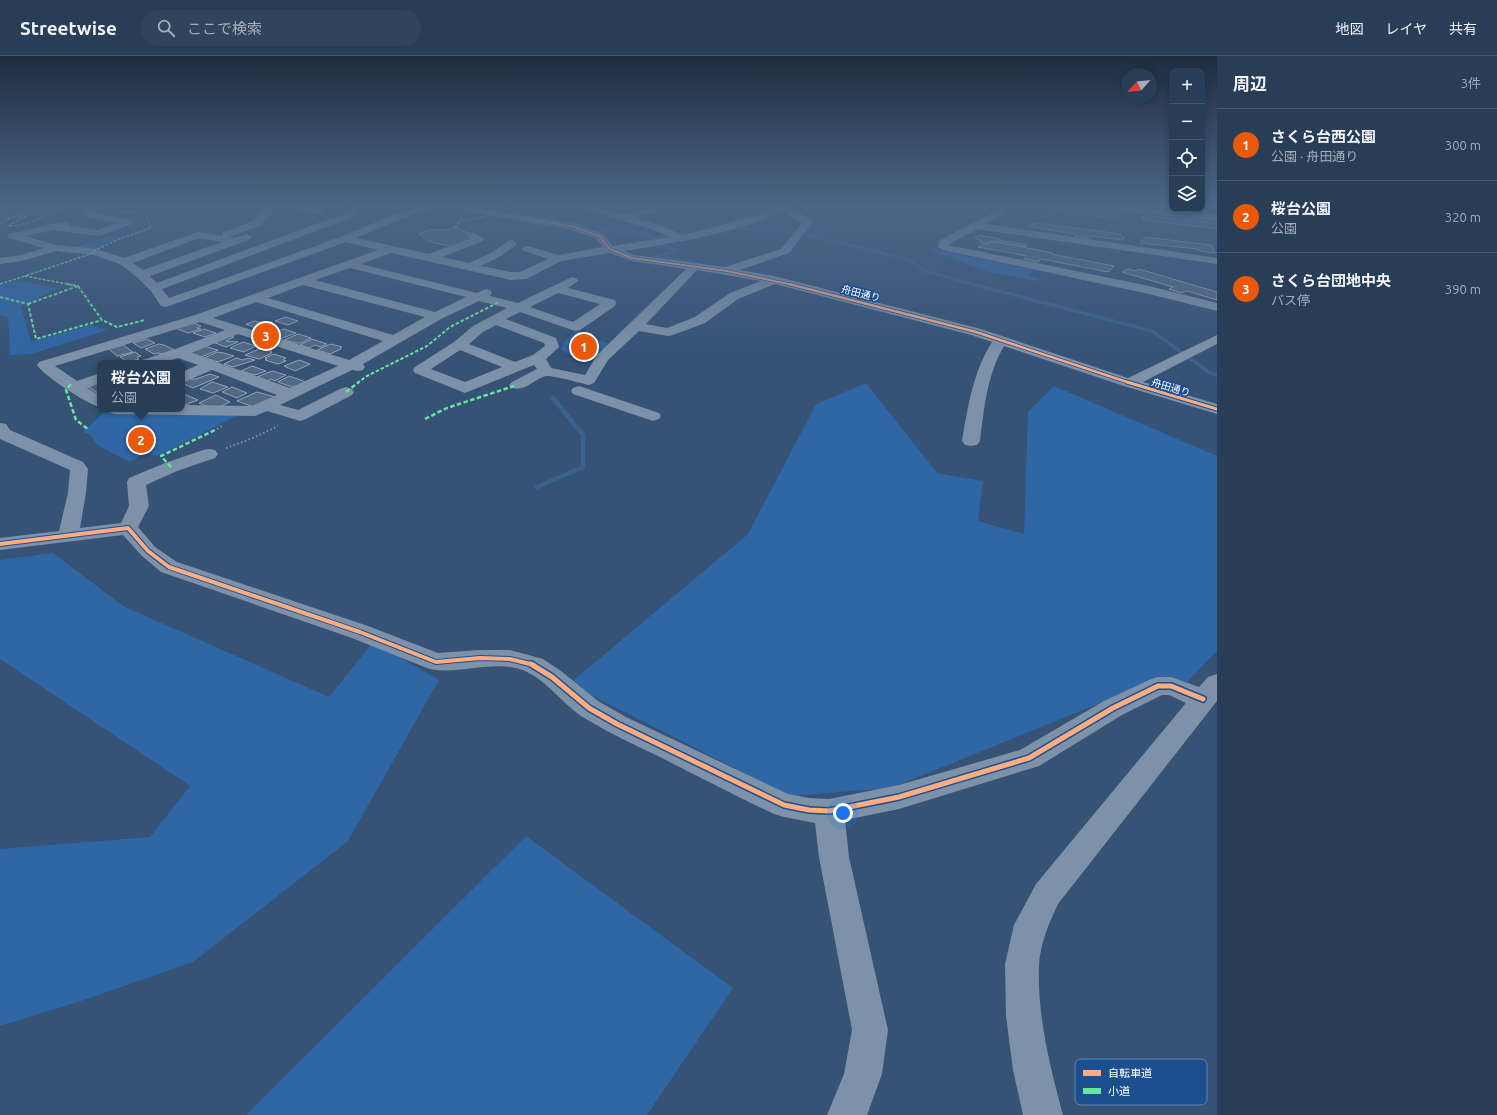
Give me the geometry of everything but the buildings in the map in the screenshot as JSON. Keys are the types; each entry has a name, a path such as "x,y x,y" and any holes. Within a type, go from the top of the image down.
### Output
{"street":[{"path":"0,261 31,255"},
{"path":"106,255 124,262 142,275 155,288 166,303 296,255"},
{"path":"124,262 142,255"},
{"path":"142,275 196,255"},
{"path":"155,288 242,255"},
{"path":"97,400 74,387 44,365 200,318 373,255"},
{"path":"418,255 511,276 522,276"},
{"path":"429,258 436,255"},
{"path":"470,267 494,255"},
{"path":"550,255 558,258"},
{"path":"510,281 558,258 575,255"},
{"name":"舟田通り","path":"625,255 632,258 695,266 774,280 900,312 1000,340 1129,383 1217,409"},
{"path":"727,271 771,255"},
{"path":"983,255 1149,290 1217,307"},
{"path":"1179,255 1217,261"},
{"path":"349,264 481,295 575,327 610,303 559,289"},
{"path":"580,389 602,358 695,266"},
{"path":"539,268 577,279 478,329 459,345 420,370 465,388 515,367 542,365 580,389 653,416"},
{"path":"636,326 668,332 700,320 734,296 774,280"},
{"path":"303,281 436,316"},
{"path":"185,410 255,411 351,365 436,316 481,295"},
{"path":"256,298 396,340"},
{"path":"200,318 370,371"},
{"path":"145,320 165,329"},
{"path":"496,320 550,341 552,347 542,365 517,385"},
{"path":"156,360 237,330"},
{"path":"1129,383 1217,339"},
{"path":"971,441 979,390 995,348 1000,340"},
{"path":"459,345 515,367"},
{"path":"178,353 290,394"},
{"path":"185,377 212,366"},
{"path":"74,387 97,379"},
{"path":"266,406 300,416 346,392"},
{"path":"0,428 4,434 76,466 79,469 77,493 68,535"},
{"path":"0,449 18,441"},
{"path":"128,528 139,506 136,482 171,467 209,454"},
{"path":"0,544 128,528"},
{"path":"128,528 148,551 170,567 360,632 436,662 480,658 510,659 534,665 552,677 589,708 624,727 784,804 809,810 829,812 899,797 1029,758 1113,708 1158,686 1171,686 1210,691"},
{"path":"1044,1115 1032,1070 1024,1016 1022,964 1032,925 1047,894 1210,691"},
{"path":"829,812 834,857 870,1030 863,1074 847,1115"}],"path":[{"path":"209,454 253,438 298,416"}],"shaded area":[{"path":"943,255 964,255 1034,270 1028,276 1039,278 1037,281 989,272"},
{"path":"17,280 59,288 21,306 31,342 91,325 107,330 31,354 10,355 8,317 0,315 0,285"},
{"path":"576,331 609,344 585,363 561,350 565,341"},
{"path":"866,383 937,473 983,481 978,521 1024,534 1028,412 1054,386 1217,456 1217,651 1187,682 1157,680 891,788 790,796 569,684 748,534 816,404"},
{"path":"104,412 243,413 157,456 146,453 129,462 96,444 91,435 83,432"},
{"path":"53,553 123,606 329,697 373,642 439,680 348,841 193,962 84,1000 0,1026 0,849 150,837 190,786 0,659 0,560"},
{"path":"526,836 733,988 647,1115 246,1115"}],"waterway":[{"path":"658,255 652,257 694,262"},
{"path":"891,255 909,260 927,272 976,285"},
{"path":"972,284 1152,331 1210,373 1217,375"},
{"path":"537,487 583,467 583,435 553,398"}],"marked path":[{"path":"86,255 25,276 78,286 102,320 117,327 145,320"},
{"path":"0,284 25,276"},
{"path":"28,304 78,286"},
{"path":"0,297 28,304 36,339 102,320"},
{"path":"346,392 367,376 427,346 450,327 499,302"},
{"path":"71,384 66,390 76,420 88,429"},
{"path":"425,419 447,408 517,385"},
{"path":"171,467 161,456 217,429"}],"cycle path":[{"path":"626,255 632,258 727,271 774,280 900,312 976,332 1129,383 1217,409"},
{"path":"0,544 128,528 148,551 169,567 360,632 436,662 480,658 510,659 534,665 552,677 589,708 617,724 784,805 809,810 829,811 899,797 1029,758 1113,708 1158,686 1171,686 1203,699"}],"place":[{"name":"さくら台団地中央","path":"266,336"},
{"name":"さくら台西公園","path":"584,347"},
{"name":"桜台公園","path":"141,440"}]}
